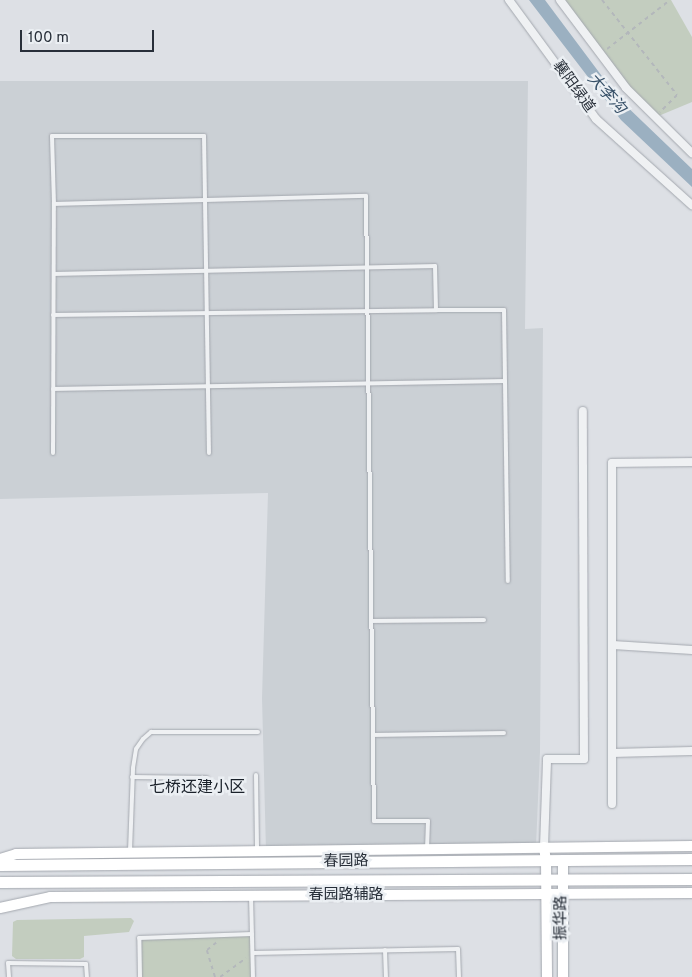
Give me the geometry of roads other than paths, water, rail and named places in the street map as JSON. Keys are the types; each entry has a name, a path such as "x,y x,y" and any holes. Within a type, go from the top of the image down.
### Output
{"main road":[{"name":"春园路","path":"0,865 129,858 257,857 427,861 692,859"},
{"name":"春园路","path":"0,882 692,879"}],"street":[{"name":"襄阳绿道","path":"509,0 596,119 692,204"},
{"path":"560,0 626,88 692,153"},
{"path":"544,847 547,759 584,759 583,411"},
{"path":"612,804 612,463 692,462"},
{"path":"613,645 692,650"},
{"path":"612,753 692,750"},
{"path":"257,857 427,849 692,846"},
{"name":"振华路","path":"544,847 546,861 547,977"},
{"path":"612,847 617,860"},
{"path":"0,858 16,854 129,858"},
{"name":"振华路","path":"562,860 562,977"},
{"path":"437,896 438,880"},
{"path":"251,896 255,881"},
{"name":"春园路辅路","path":"0,908 50,897 546,896 692,893"}],"lane":[{"path":"54,453 54,204 52,136 204,136 209,453"},
{"path":"54,204 366,196 374,821 428,821 427,861"},
{"path":"54,274 205,270 367,269 435,266 436,310"},
{"path":"53,315 504,310 508,581"},
{"path":"53,389 504,381"},
{"path":"371,621 484,620"},
{"path":"129,858 132,777 136,749 152,732 258,732"},
{"path":"373,735 504,734"},
{"path":"256,775 257,857"},
{"path":"132,777 207,778"},
{"path":"251,896 254,977"},
{"path":"140,977 139,938 252,934"},
{"path":"253,953 458,949 459,977"},
{"path":"385,950 386,977"},
{"path":"9,977 8,963 86,964 87,977"}],"water":[{"name":"大李沟","path":"529,0 545,0 619,99 692,169 692,187 621,120"}],"district":[{"name":"七桥还建小区","path":"197,788"}]}
